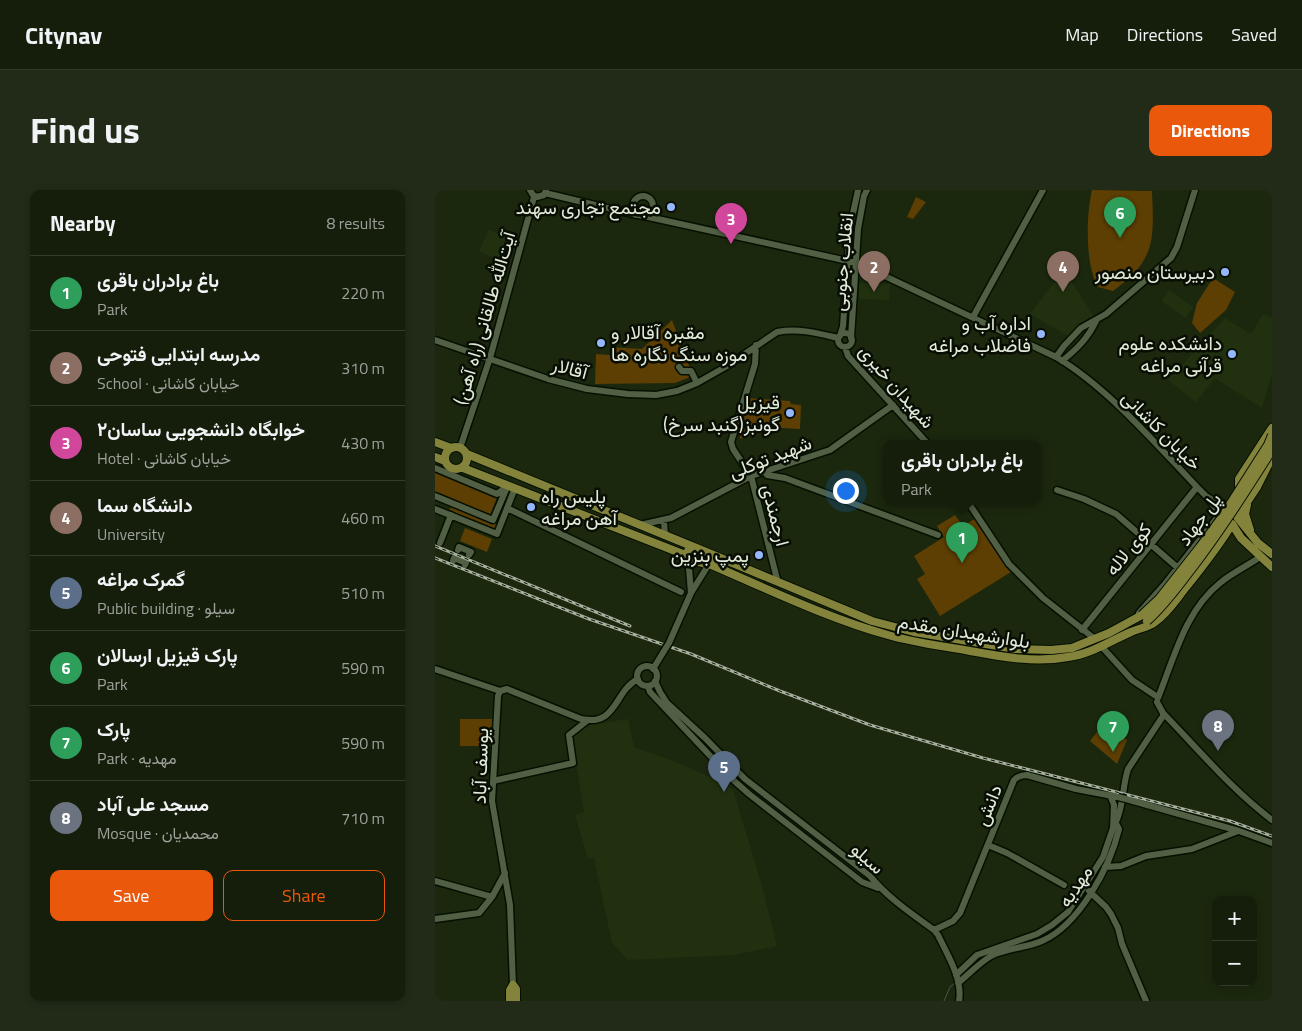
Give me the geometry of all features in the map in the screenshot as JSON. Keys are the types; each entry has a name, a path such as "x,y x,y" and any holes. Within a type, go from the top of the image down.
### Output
{"main road":[{"path":"1257,487 1252,492 1245,492 1239,487 1239,479 1272,428"},
{"name":"پل جهاد","path":"1145,618 1222,517 1268,445 1272,435"},
{"path":"435,442 451,448 460,448 467,454 467,463 463,468 452,469 445,461 435,457"},
{"path":"445,461 447,452 451,448"},
{"name":"پل جهاد","path":"1145,618 1165,604 1228,520 1272,450"},
{"name":"بلوارشهیدان مقدم","path":"467,454 871,621 915,632 999,647 1033,650 1072,648 1130,627 1145,628 1167,612 1222,541 1231,524 1257,487 1272,457"},
{"name":"بلوارشهیدان مقدم","path":"463,468 709,564 839,619 912,641 1021,659 1040,660 1069,657 1102,647 1130,627"},
{"path":"1248,501 1245,514 1246,519 1256,540"},
{"path":"1223,511 1237,517 1250,534 1272,554"},
{"path":"1223,511 1225,519 1241,538 1259,557 1272,567"},
{"path":"1241,538 1244,532 1250,534"},
{"path":"1222,541 1232,537 1248,545"},
{"path":"688,556 688,550 694,547"},
{"path":"1197,548 1206,548 1209,559"},
{"path":"709,564 713,560 711,554"},
{"path":"1130,627 1145,618"},
{"path":"510,1001 510,990 513,985 516,989 516,1001"}],"street":[{"path":"530,190 534,196 542,196 545,191 641,216 848,262"},
{"path":"640,190 633,205 635,212 641,216 650,214 653,209 651,190"},
{"name":"انقلاب جنوبی","path":"839,337 843,326 850,227 858,190"},
{"name":"انقلاب جنوبی","path":"851,338 858,229 864,196 867,190"},
{"path":"973,317 1043,190"},
{"path":"1059,359 1064,346 1081,328 1096,321 1171,258 1177,247 1195,190"},
{"name":"(راه آهن) آیت‌الله طالقانی","path":"460,448 489,358 534,196"},
{"path":"635,199 642,196 651,200"},
{"path":"850,227 853,230 858,229"},
{"name":"خیابان کاشانی","path":"848,262 857,263 973,317 1077,369 1127,415 1223,511"},
{"path":"1059,359 1077,349 1089,335 1096,321"},
{"name":"آقالار","path":"435,340 548,379 587,389 627,394 656,394 677,391 697,383 727,366 777,332 787,330 808,331 839,337"},
{"path":"846,334 851,338 850,344 845,347 839,344 839,337 846,334"},
{"name":"ارجمندی","path":"756,345 755,364 731,442 733,449 751,476 776,581"},
{"name":"شهیدان خیری","path":"845,347 848,356 924,440"},
{"path":"679,367 682,371 691,371 697,383"},
{"name":"شهید توکلی","path":"640,525 665,520 751,476 830,450 893,405"},
{"path":"435,468 497,494 512,487"},
{"path":"767,475 785,478 938,535"},
{"path":"435,496 493,520 512,487"},
{"path":"436,511 497,534 507,508 512,487"},
{"name":"کوی لاله","path":"1082,630 1197,487"},
{"path":"1057,490 1084,499 1116,514 1178,568"},
{"path":"440,543 448,514 449,502"},
{"path":"970,505 1009,564 1043,598 1095,639"},
{"path":"507,508 681,592"},
{"path":"1130,627 1178,568 1197,548 1223,511"},
{"path":"665,520 665,536"},
{"path":"458,550 459,547 471,552 469,555"},
{"path":"688,556 691,593"},
{"path":"1156,699 1185,628 1197,607 1220,583 1259,557"},
{"path":"453,561 454,558 466,563 465,565"},
{"path":"653,669 669,643 691,593 709,564"},
{"path":"1102,647 1132,680 1156,699 1163,713 1206,760 1249,802 1272,820"},
{"path":"648,666 653,669 657,675 655,681 648,686 642,685 638,679 638,673 642,668 648,666"},
{"path":"435,669 500,691 507,689 587,720 601,719 609,714 631,682 638,679"},
{"name":"سیلو","path":"655,681 663,698 677,717 705,738 756,788 870,876 879,888"},
{"name":"سیلو","path":"648,686 650,692 677,717 749,794 862,882 879,888"},
{"name":"یوسف آباد","path":"500,691 498,696 492,801 510,905 513,985"},
{"path":"957,981 977,955 1037,934 1068,912 1103,857 1121,808 1125,777 1141,748 1159,724 1163,713"},
{"path":"493,781 573,763 569,735 587,720"},
{"path":"733,779 740,774"},
{"name":"دانش","path":"935,930 953,921 960,914 1014,780 1021,775 1119,797 1239,831 1272,843"},
{"path":"1109,795 1114,805 1115,828"},
{"name":"مهدیه","path":"957,981 990,956 1041,942 1074,918 1091,892 1114,848 1115,828"},
{"path":"1105,867 1121,866 1146,856 1192,849 1239,831"},
{"path":"988,846 1007,853 1064,885"},
{"path":"435,919 479,913 492,897 505,873"},
{"path":"435,881 492,897"},
{"path":"879,888 935,930 957,981 960,992 959,1001"},
{"path":"1084,888 1091,892 1106,907 1114,920 1146,1001"}],"shaded area":[{"path":"1092,190 1152,191 1152,236 1145,259 1127,280 1113,291 1098,287 1091,266 1088,226"},
{"path":"916,197 926,202 913,219 907,217"},
{"path":"489,230 507,237 503,245 513,249 512,251 503,247 498,260 479,251"},
{"path":"1064,270 1095,318 1068,336 1030,314"},
{"path":"1213,278 1235,292 1226,310 1200,333 1192,323 1197,303"},
{"path":"859,283 890,284 889,300 859,299"},
{"path":"1169,290 1193,307 1186,318 1161,301"},
{"name":"دانشکده علوم قرآنی مراغه","path":"1263,314 1272,318 1272,373 1262,408 1215,378 1196,402 1168,380 1225,318 1251,334"},
{"path":"672,320 691,371 695,375 675,383 595,384 596,354 610,355 611,347 642,349"},
{"path":"746,398 790,401 791,404 801,405 800,429 781,428 740,439 741,414"},
{"path":"435,470 498,495 490,515 435,492"},
{"path":"506,495 510,497 496,530 449,511 452,505 494,523"},
{"path":"955,515 963,526 976,518 1011,572 940,616 917,579 925,574 914,556 944,537 937,526"},
{"path":"465,528 492,539 487,552 460,541"},
{"path":"460,719 494,719 494,746 460,746"},
{"path":"628,719 634,747 678,763 721,782 733,790 760,879 777,946 734,955 628,960 612,943 594,858 588,859 575,815 584,812 572,737 584,726"},
{"path":"1104,723 1127,740 1117,764 1090,741"}],"waterway":[{"path":"1153,726 1159,716 1159,712 1156,709"},
{"path":"1129,761 1151,729"},
{"path":"1089,889 1102,867"},
{"path":"1077,908 1087,893"},
{"path":"1026,943 1036,939 1066,920"},
{"path":"944,1001 950,987 955,983"}],"railway":[{"path":"435,546 630,626"},
{"path":"435,558 589,619 691,654 780,691 870,725 983,758 1230,821 1272,836"}],"place":[{"name":"مجتمع تجاری سهند","path":"671,207"},
{"name":"پارک قیزیل ارسالان","path":"1120,238"},
{"name":"خوابگاه دانشجویی ساسان۲","path":"731,244"},
{"name":"دبیرستان منصور","path":"1225,272"},
{"name":"مدرسه ابتدایی فتوحی","path":"874,292"},
{"name":"دانشگاه سما","path":"1063,292"},
{"name":"اداره آب و فاضلاب مراغه","path":"1041,334"},
{"name":"مقبره آقالار و موزه سنگ نگاره ها","path":"601,343"},
{"name":"دانشکده علوم قرآنی مراغه","path":"1232,354"},
{"name":"قیزیل گونبز(گنبد سرخ)","path":"790,413"},
{"name":"پلیس راه آهن مراغه","path":"531,507"},
{"name":"پمپ بنزین","path":"759,555"},
{"name":"باغ برادران باقری","path":"962,563"},
{"name":"مسجد علی آباد","path":"1218,751"},
{"name":"پارک","path":"1113,752"},
{"name":"گمرک مراغه","path":"724,792"}]}
